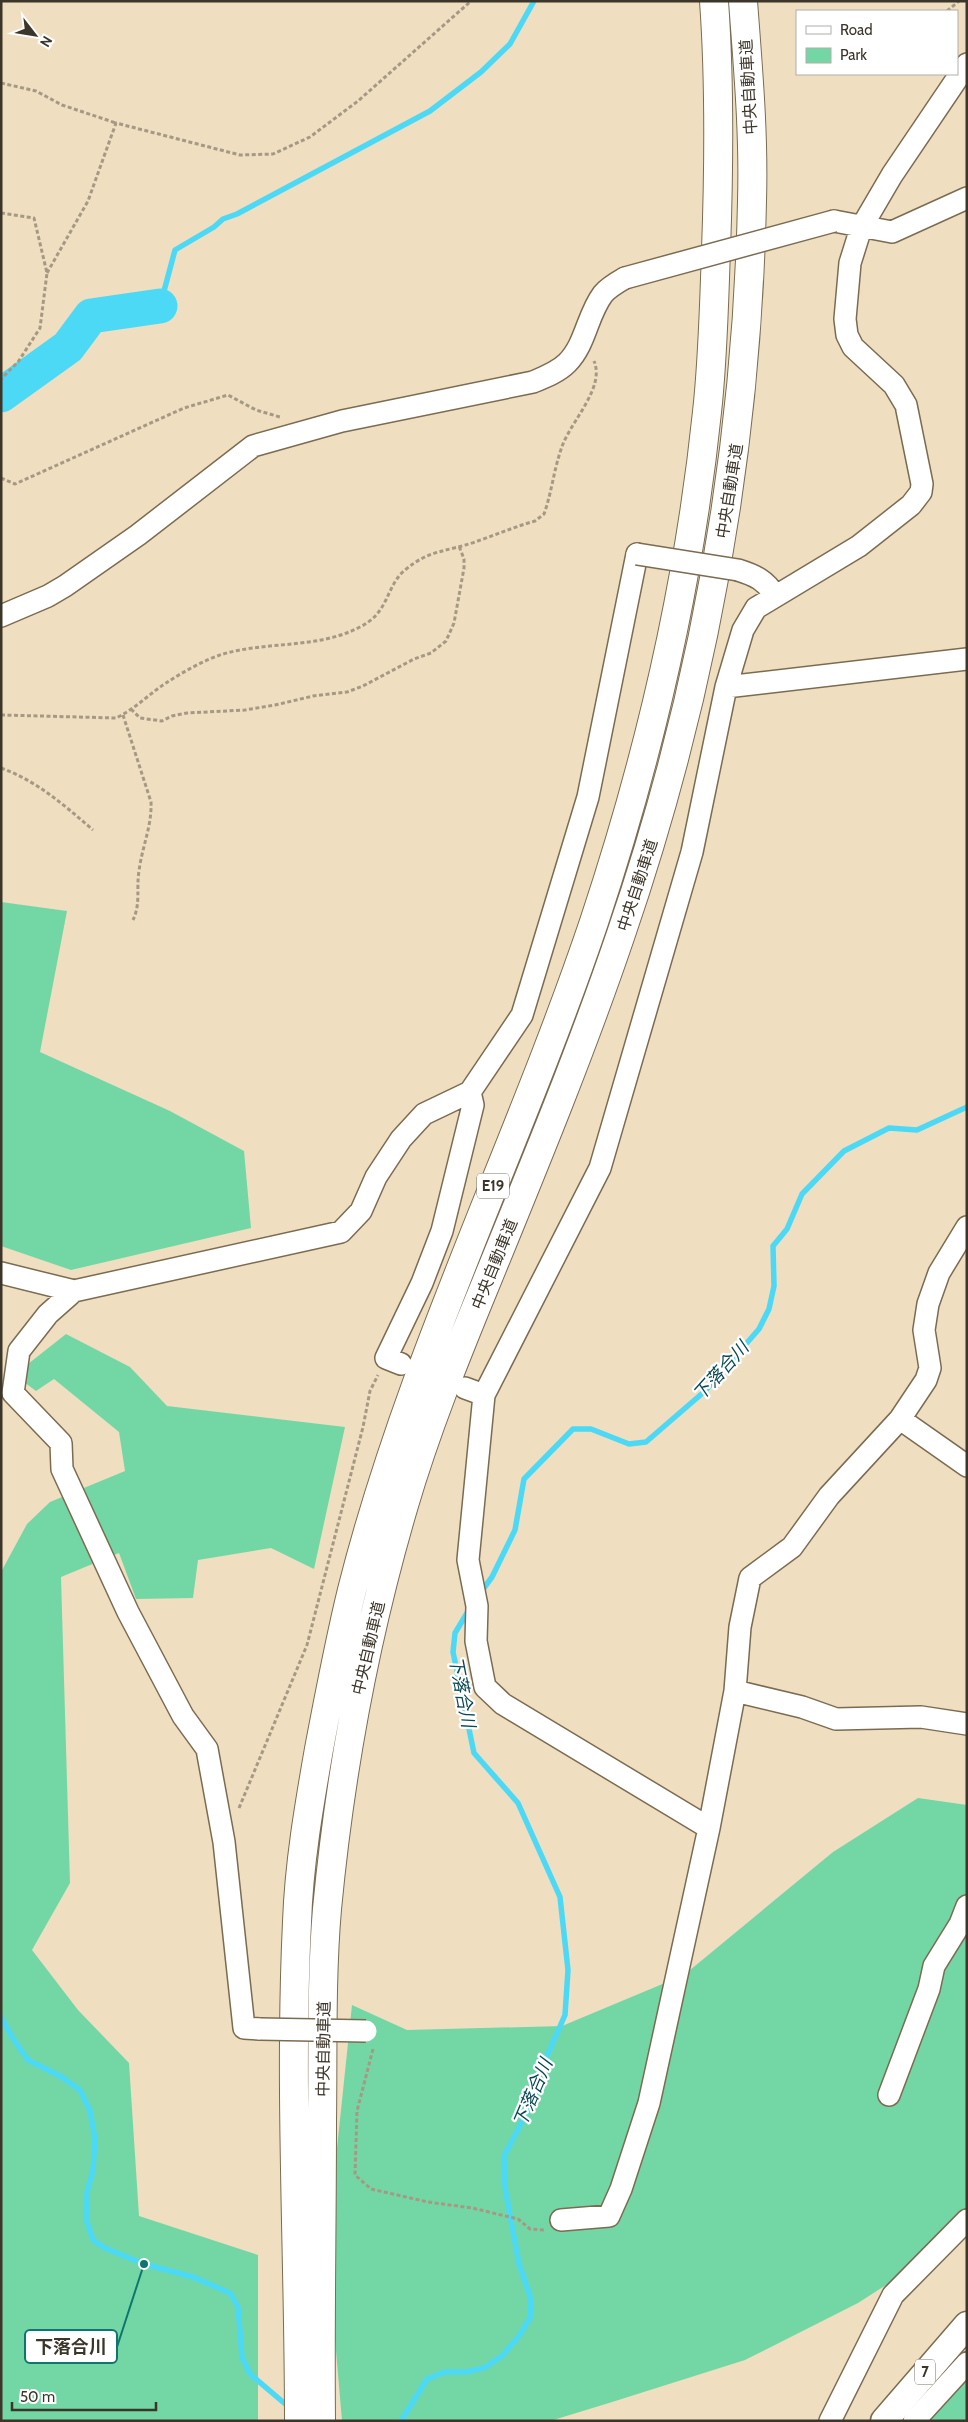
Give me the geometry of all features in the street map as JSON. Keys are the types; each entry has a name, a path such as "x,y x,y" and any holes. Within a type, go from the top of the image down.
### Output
{"highway":[{"name":"中央自動車道","path":"321,2421 310,2373 295,2042 297,1917 309,1808 328,1698 351,1594 377,1496 415,1383 542,1064 593,924 627,819 656,706 680,599 697,500 708,406 718,203 718,55 714,1"},
{"name":"中央自動車道","path":"300,2421 310,2373 323,2052 326,1916 338,1809 356,1703 378,1602 404,1502 441,1395 569,1075 621,937 656,828 684,721 728,506 741,408 748,306 752,196 751,118 743,1"}],"main road":[{"name":"7","path":"884,2421 967,2325"}],"street":[{"path":"709,1828 503,1704 484,1688 476,1641 475,1598 468,1560 484,1395 600,1168 692,852 726,687 743,630 756,608 859,546 911,504 920,492 922,484 906,405 894,385 853,347 847,335 845,319 850,263 861,228 892,175 967,64"},
{"path":"1,616 48,596 65,586 138,535 253,446 342,421 533,382 553,373 567,362 580,344 589,320 603,294 625,278 834,221 861,228 892,232 967,198"},
{"path":"1,1273 74,1291 341,1232 361,1211 376,1177 401,1140 424,1114 470,1092 522,1015 588,797 637,554 738,570 757,576 769,586 775,596"},
{"path":"726,687 967,659"},
{"path":"393,1361 442,1230 473,1105 470,1092"},
{"path":"561,2220 609,2216 621,2188 649,2103 709,1828 735,1691 740,1627 750,1578 792,1547 828,1496 900,1419 926,1380 930,1368 924,1330 928,1304 939,1273 967,1227"},
{"path":"74,1291 48,1314 9,1362 13,1393 61,1443 62,1469 128,1612 183,1716 207,1749 224,1842 244,2028 366,2031"},
{"path":"464,1388 484,1395"},
{"path":"900,1419 967,1466"},
{"path":"735,1691 802,1707 836,1719 920,1717 967,1724"},
{"path":"890,2095 930,1989 934,1966 960,1924 967,1906"},
{"path":"830,2421 892,2295 967,2220"},
{"path":"914,2421 967,2363"}],"path":[{"path":"1,83 36,91 62,105 116,123 240,156 273,154 310,137 358,101 471,1"},
{"path":"948,10 959,1"},
{"path":"47,273 88,202 116,123"},
{"path":"1,213 34,218 47,273 40,328 18,362 1,379"},
{"path":"1,716 116,718 123,715 166,683 222,654 246,648 320,640 346,634 374,618 381,610 397,579 405,570 435,551 459,546 535,522 544,514 563,444 595,386 598,375 590,354 580,344"},
{"path":"1,478 15,484 184,408 228,395 256,410 283,418"},
{"path":"131,709 140,718 162,721 172,716 187,713 245,710 275,706 313,696 347,692 431,653 446,641 454,623 464,568 464,559 459,546"},
{"path":"123,715 151,802 151,813 138,874 138,909 133,920"},
{"path":"1,768 17,774 52,795 93,830"},
{"path":"224,1842 307,1645 363,1427 370,1391 393,1361"},
{"path":"366,2031 375,2033 371,2062 357,2111 355,2175 370,2189 428,2202 472,2208 518,2219 530,2229 545,2230 561,2220"}],"green space":[{"path":"1,902 67,911 40,1052 170,1111 244,1151 251,1228 71,1270 1,1246"},
{"path":"66,1334 130,1367 167,1406 345,1427 314,1569 271,1548 198,1560 193,1598 136,1599 119,1553 61,1577 70,1883 32,1950 78,2010 129,2063 139,2216 258,2255 258,2421 1,2421 1,1572 27,1524 50,1502 125,1471 119,1432 54,1379 36,1391 24,1382 28,1364"},
{"path":"918,1798 967,1805 967,2233 858,2303 745,2360 550,2421 342,2421 333,2316 333,2186 352,2005 407,2030 562,2026 684,1975 833,1852"},
{"path":"967,2351 967,2421 904,2421"}],"waterway":[{"path":"160,306 175,250 214,227 223,219 237,214 430,111 481,72 510,44 534,1"},
{"name":"下落合川","path":"1,395 68,347 91,316 160,306"},
{"name":"下落合川","path":"481,1592 492,1577 515,1530 524,1479 573,1429 591,1429 629,1444 646,1442 705,1391 759,1329 769,1309 774,1286 773,1246 787,1229 802,1194 844,1151 889,1128 917,1130 967,1107"},
{"name":"下落合川","path":"401,2421 427,2379 445,2372 466,2372 484,2368 502,2356 519,2336 531,2316 530,2296 519,2264 505,2188 504,2156 525,2116 539,2074 565,2015 568,1970 560,1897 518,1803 474,1753 453,1652 455,1633 470,1608"},
{"name":"下落合川","path":"1,2017 28,2060 60,2076 80,2090 90,2111 95,2139 93,2170 87,2192 86,2219 93,2240 105,2248 144,2264 193,2277 230,2293 238,2307 242,2357 250,2374 290,2408"}],"place":[{"name":"下落合川","path":"144,2264"}]}
